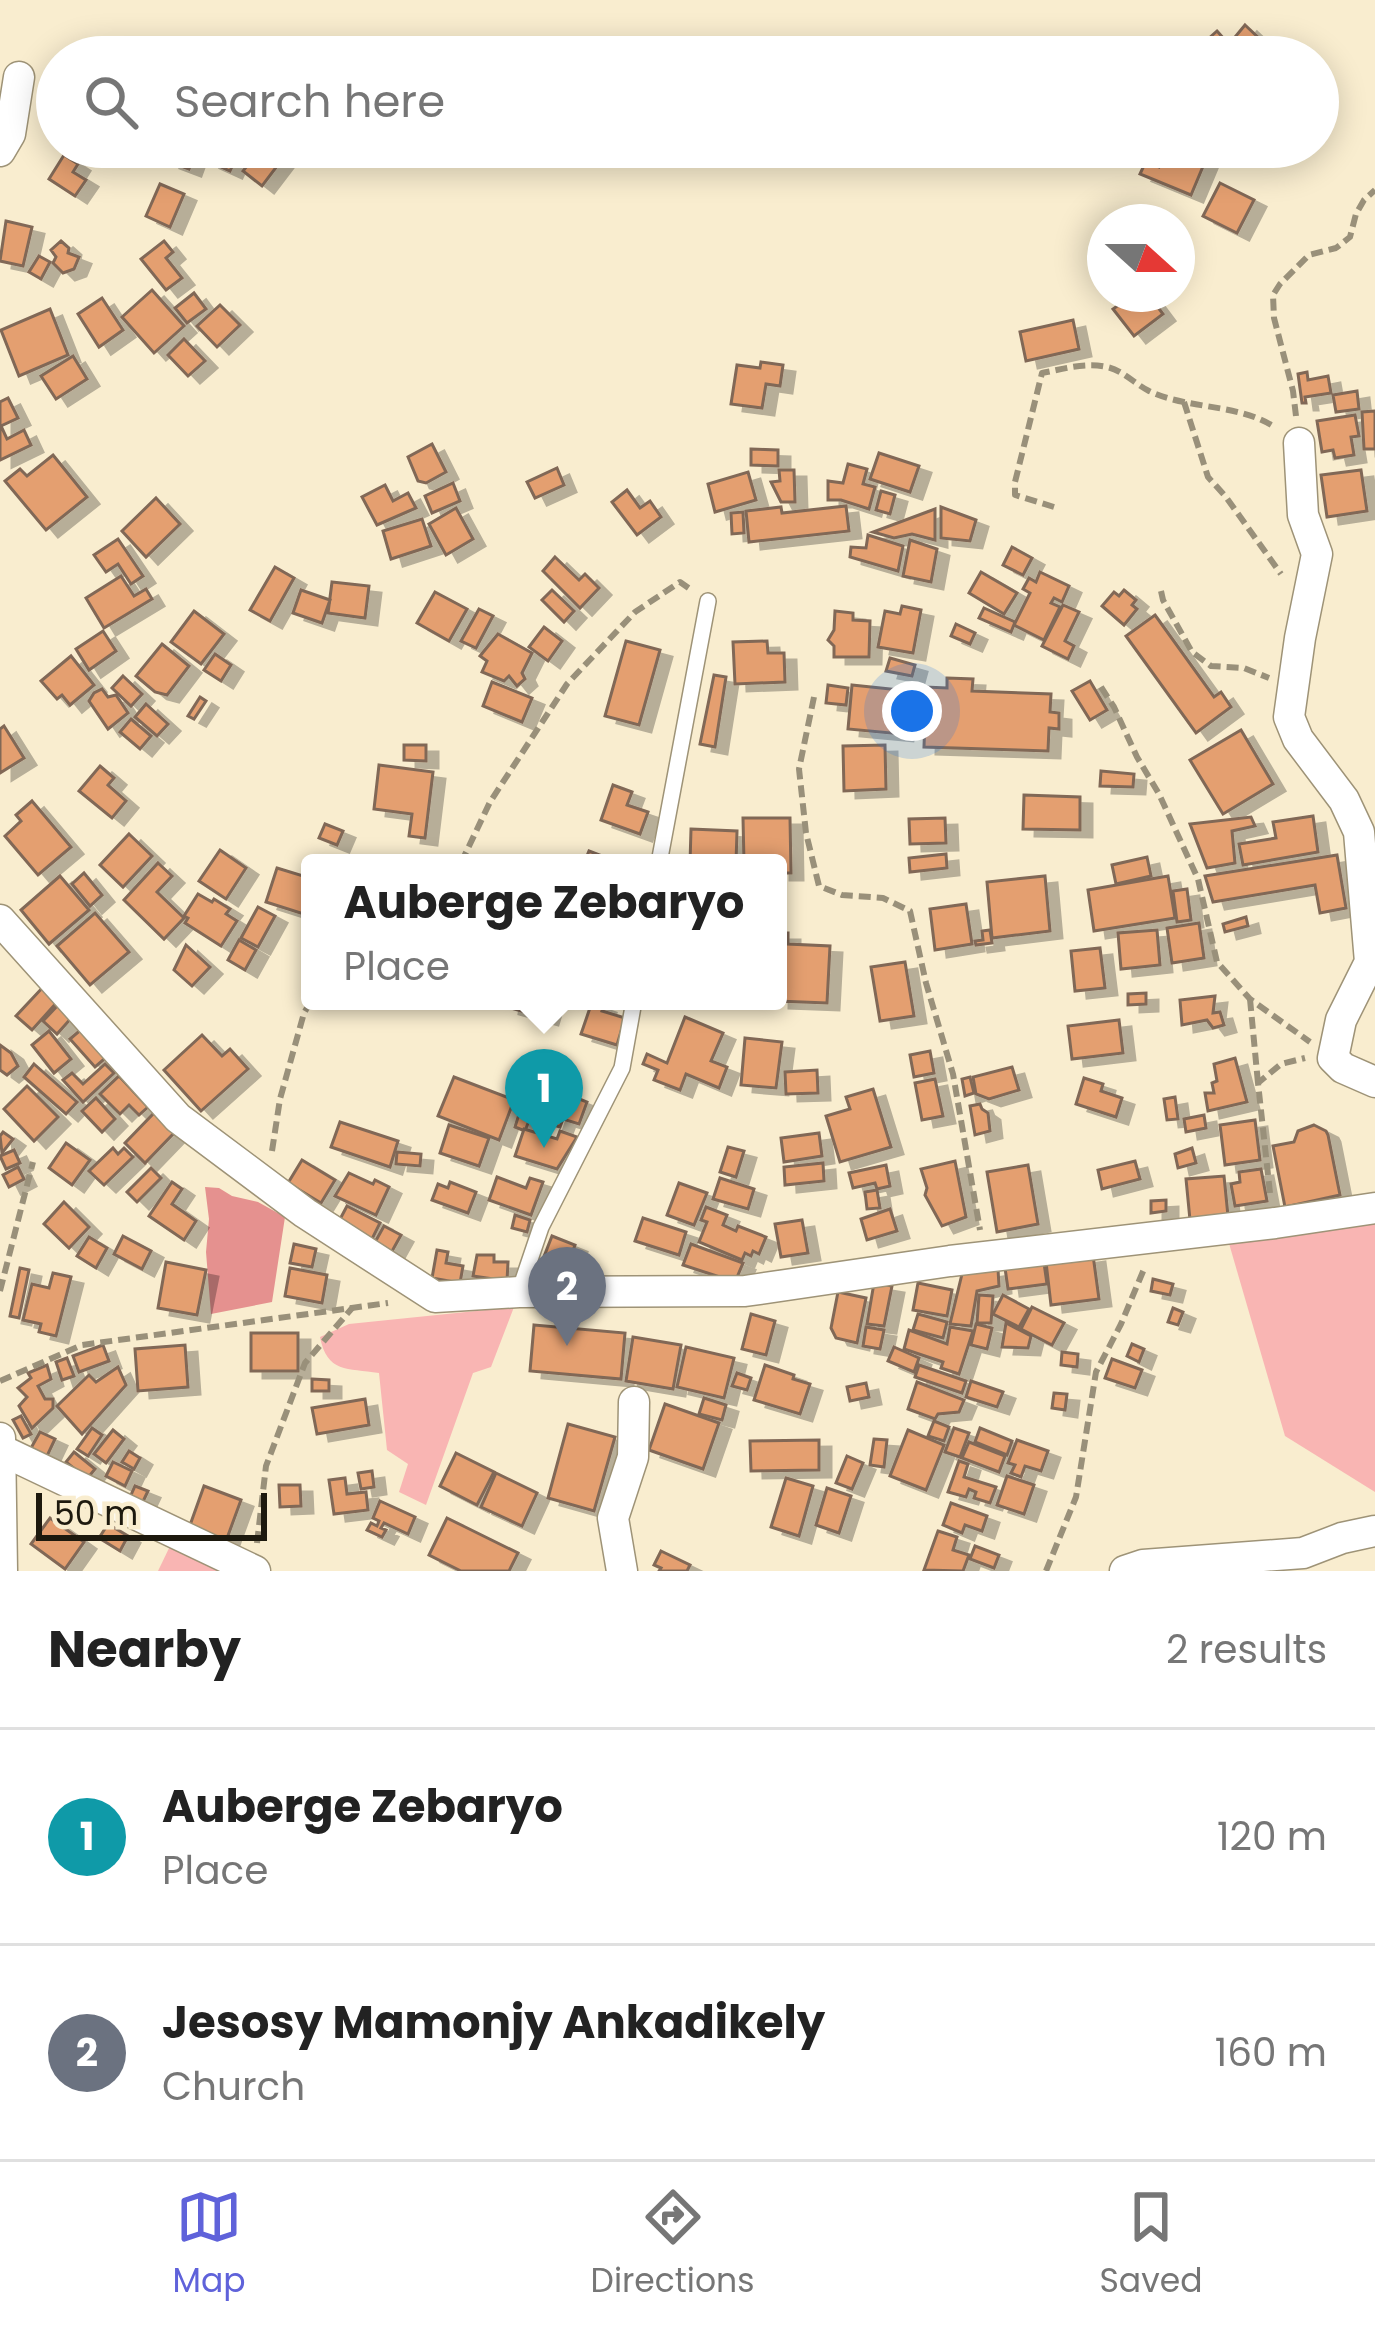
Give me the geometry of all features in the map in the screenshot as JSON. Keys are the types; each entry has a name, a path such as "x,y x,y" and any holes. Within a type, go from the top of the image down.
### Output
{"street":[{"path":"0,151 10,134 19,77"},
{"path":"1299,443 1304,515 1317,554 1288,717 1298,739 1344,800 1359,832 1372,957 1341,1020 1333,1058 1342,1069 1375,1082"},
{"path":"0,920 178,1118 305,1213 435,1297 745,1291 1375,1208"},
{"path":"622,1571 614,1519 633,1457 634,1402"},
{"path":"0,1438 2,1571"},
{"path":"1,1450 256,1560"},
{"path":"1125,1571 1143,1565 1303,1553 1375,1532"}],"lane":[{"path":"661,854 708,601"},
{"path":"519,1292 541,1227 622,1068 632,1010"}],"path":[{"path":"1299,443 1273,295 1309,255 1336,248 1350,237 1364,200 1375,190"},
{"path":"1054,507 1015,495 1042,373 1080,365 1108,367 1150,392 1236,411 1267,422 1299,443"},
{"path":"1184,402 1208,477 1307,604"},
{"path":"465,854 490,802 567,684 635,612 680,582 708,601"},
{"path":"1161,591 1192,652 1211,666 1244,668 1292,692"},
{"path":"1101,687 1198,879 1217,962 1250,1000 1333,1058"},
{"path":"814,697 799,769 806,833 819,886 842,895 883,898 910,911 953,1074 985,1258"},
{"path":"1250,1000 1275,1223"},
{"path":"266,1184 280,1099 306,1010"},
{"path":"1258,1083 1281,1064 1333,1058"},
{"path":"0,1291 33,1162"},
{"path":"1046,1571 1076,1497 1096,1372 1160,1236"},
{"path":"0,1381 82,1345 435,1297"},
{"path":"256,1560 266,1466 305,1363 353,1307"}],"shaded area":[{"path":"205,1187 258,1202 285,1217 272,1302 211,1314"},
{"path":"1375,1223 1375,1492 1285,1436 1228,1240"},
{"path":"514,1307 491,1367 473,1373 426,1505 399,1492 408,1464 387,1450 379,1373 333,1363 320,1337 349,1324"},
{"path":"172,1542 223,1571 158,1571"}],"building":[{"path":"1245,25 1257,36 1236,36"},
{"path":"56,168 76,168 73,172 86,180 75,196 49,179"},
{"path":"245,168 276,168 262,186 243,171"},
{"path":"1143,168 1202,168 1191,195 1140,174"},
{"path":"1220,183 1254,200 1237,233 1203,216"},
{"path":"160,184 184,194 170,227 146,216"},
{"path":"6,221 32,227 23,266 0,261"},
{"path":"61,241 68,253 79,257 74,269 63,273 53,263 56,257 51,250"},
{"path":"164,241 173,252 166,258 182,278 166,290 141,259"},
{"path":"39,256 50,262 41,279 29,272"},
{"path":"152,290 184,326 154,353 122,317"},
{"path":"194,293 206,309 187,323 175,308"},
{"path":"102,298 123,330 99,347 78,314"},
{"path":"220,305 240,325 217,347 197,326"},
{"path":"50,309 68,355 19,376 1,330"},
{"path":"1115,312 1162,312 1163,314 1134,336"},
{"path":"1073,320 1079,349 1026,361 1020,332"},
{"path":"184,339 205,361 188,376 168,355"},
{"path":"73,356 87,379 56,399 41,376"},
{"path":"761,362 783,365 780,386 766,384 762,408 731,404 737,365 760,368"},
{"path":"1307,372 1308,380 1328,376 1331,393 1305,397 1302,403 1298,374"},
{"path":"1357,391 1359,409 1336,412 1333,395"},
{"path":"8,398 18,418 1,426 7,439 24,430 31,445 0,460 0,402"},
{"path":"1375,411 1375,449 1364,449 1362,412"},
{"path":"1355,415 1359,436 1351,437 1354,455 1335,458 1333,450 1322,452 1317,421"},
{"path":"432,444 446,472 426,483 418,481 408,457"},
{"path":"751,449 778,450 778,466 751,465"},
{"path":"879,453 919,466 910,492 870,479"},
{"path":"53,455 87,497 46,530 5,481 20,469 27,476"},
{"path":"848,464 867,469 863,484 875,487 869,509 828,500 828,481 843,483"},
{"path":"557,468 564,485 535,498 527,482"},
{"path":"779,470 794,470 795,502 781,502 771,482 780,481"},
{"path":"1361,470 1367,511 1327,517 1321,475"},
{"path":"748,472 756,500 715,512 708,484"},
{"path":"453,483 460,501 432,513 425,496"},
{"path":"385,485 393,501 408,493 416,508 377,525 362,497"},
{"path":"627,490 640,508 650,501 661,517 637,535 612,502"},
{"path":"881,491 895,495 890,514 876,510"},
{"path":"156,498 180,524 146,557 122,531"},
{"path":"846,506 849,531 749,542 746,511 781,507 782,513"},
{"path":"941,507 976,520 970,541 941,538"},
{"path":"456,508 473,539 446,555 429,524"},
{"path":"935,509 935,540 873,532"},
{"path":"743,512 744,533 732,534 731,513"},
{"path":"422,519 431,546 391,559 383,531"},
{"path":"868,535 903,546 898,571 850,557 851,547 866,548"},
{"path":"118,539 143,576 131,584 118,564 106,572 94,555"},
{"path":"910,540 937,549 931,582 903,576"},
{"path":"1012,547 1032,558 1023,575 1003,565"},
{"path":"555,557 579,580 585,574 599,588 580,608 543,571"},
{"path":"275,567 294,578 270,621 250,610"},
{"path":"981,572 1017,593 1004,614 969,593"},
{"path":"1040,572 1069,586 1062,602 1054,598 1051,603 1060,607 1044,640 1014,625 1030,593 1023,589 1029,578 1036,582"},
{"path":"121,576 134,596 146,589 152,599 104,628 86,598"},
{"path":"332,582 369,586 365,618 328,613"},
{"path":"301,590 330,600 322,623 293,613"},
{"path":"552,590 574,611 564,622 542,600"},
{"path":"1124,590 1136,600 1132,605 1137,609 1124,625 1102,606 1114,592 1119,596"},
{"path":"435,592 467,609 449,641 417,623"},
{"path":"1063,605 1079,612 1065,641 1074,646 1068,659 1042,646"},
{"path":"902,606 921,610 913,653 878,647 885,611 900,614"},
{"path":"984,608 1015,622 1011,632 979,618"},
{"path":"479,609 493,616 476,648 461,641"},
{"path":"194,611 224,634 201,664 171,642"},
{"path":"835,611 853,613 853,620 870,621 869,657 834,657 834,646 828,640"},
{"path":"1155,615 1214,697 1221,692 1231,707 1196,733 1126,636"},
{"path":"956,624 975,633 970,644 951,636"},
{"path":"544,627 562,641 548,661 529,647"},
{"path":"103,631 116,651 89,670 76,649"},
{"path":"498,634 532,653 522,673 525,679 517,686 509,676 504,681 482,672 487,661 480,656"},
{"path":"626,641 660,650 639,725 605,716"},
{"path":"767,641 768,653 784,653 785,682 735,684 733,642"},
{"path":"162,644 189,666 167,695 155,692 136,676"},
{"path":"215,654 231,665 221,681 204,670"},
{"path":"71,656 94,685 70,705 62,695 57,699 41,681"},
{"path":"890,658 915,665 912,676 886,671"},
{"path":"714,675 726,677 715,747 700,744"},
{"path":"123,676 142,694 131,706 112,688"},
{"path":"947,678 973,679 972,691 1051,694 1050,712 1059,713 1059,729 1049,728 1048,751 924,747 926,687 947,688"},
{"path":"1090,681 1107,710 1090,720 1072,691"},
{"path":"492,682 532,698 522,722 483,706"},
{"path":"828,685 848,688 846,705 826,703"},
{"path":"852,685 910,691 901,734 848,729"},
{"path":"102,689 108,697 116,695 128,713 108,729 89,701"},
{"path":"200,697 206,701 194,719 188,716"},
{"path":"146,704 168,724 157,736 135,717"},
{"path":"131,719 151,736 140,749 120,732"},
{"path":"4,726 24,758 0,773 0,729"},
{"path":"1241,730 1273,784 1223,814 1190,760"},
{"path":"404,745 426,745 426,761 404,760"},
{"path":"885,745 886,789 844,791 843,746"},
{"path":"379,765 433,772 425,838 409,836 412,814 374,809"},
{"path":"100,766 114,778 108,785 126,801 112,818 79,791"},
{"path":"1101,771 1134,774 1133,787 1100,786"},
{"path":"613,785 632,792 627,805 648,812 640,834 601,820"},
{"path":"1024,795 1080,797 1080,830 1023,829"},
{"path":"32,801 71,847 38,875 5,836 21,821 16,815"},
{"path":"1313,816 1318,852 1243,865 1239,844 1276,838 1273,822"},
{"path":"1251,817 1255,826 1232,831 1235,863 1207,868 1190,824"},
{"path":"743,818 790,818 791,873 787,873 787,854 744,854"},
{"path":"945,818 946,843 910,844 909,819"},
{"path":"325,824 343,831 337,845 319,838"},
{"path":"691,829 737,831 736,854 690,854"},
{"path":"129,834 152,856 123,887 100,865"},
{"path":"220,850 246,868 226,899 199,881"},
{"path":"946,854 947,868 910,872 909,858"},
{"path":"1337,855 1346,908 1320,913 1315,885 1213,902 1205,876"},
{"path":"1147,857 1151,876 1116,884 1112,865"},
{"path":"158,863 172,876 157,892 184,918 164,939 124,900"},
{"path":"277,868 301,875 301,913 266,902"},
{"path":"84,873 102,895 90,906 72,884"},
{"path":"60,876 89,910 49,944 21,910"},
{"path":"1045,876 1050,931 992,938 987,882"},
{"path":"1168,876 1175,918 1094,931 1088,890"},
{"path":"1187,889 1191,920 1177,922 1173,891"},
{"path":"198,894 230,909 226,914 237,921 221,946 185,923 188,918 184,916"},
{"path":"966,904 972,944 935,950 930,909"},
{"path":"258,907 275,916 258,947 241,938"},
{"path":"95,913 129,952 90,985 57,946"},
{"path":"1246,917 1248,926 1225,932 1223,924"},
{"path":"1199,923 1204,958 1172,963 1167,928"},
{"path":"990,930 992,943 976,945 975,941 983,940 982,931"},
{"path":"1157,930 1160,965 1121,969 1118,933"},
{"path":"787,933 788,944 830,946 827,1003 787,1001"},
{"path":"239,940 256,950 245,970 228,960"},
{"path":"186,945 210,967 192,986 174,970"},
{"path":"1100,948 1105,988 1075,991 1071,951"},
{"path":"905,962 914,1016 880,1021 871,967"},
{"path":"44,986 59,1000 32,1030 16,1016"},
{"path":"1146,993 1146,1004 1128,1005 1128,994"},
{"path":"1215,996 1213,1013 1220,1012 1224,1025 1213,1028 1207,1020 1182,1025 1180,1000"},
{"path":"60,1003 74,1015 57,1034 43,1021"},
{"path":"518,1010 548,1010 546,1018"},
{"path":"589,1010 625,1018 617,1045 581,1034"},
{"path":"685,1017 723,1033 711,1061 727,1067 719,1088 686,1074 680,1090 654,1080 658,1070 643,1064 647,1054 667,1063"},
{"path":"1119,1020 1123,1053 1072,1059 1068,1026"},
{"path":"84,1027 109,1055 95,1067 70,1039"},
{"path":"49,1031 71,1059 54,1073 32,1045"},
{"path":"202,1035 222,1056 230,1049 248,1069 201,1111 164,1070"},
{"path":"745,1038 782,1042 776,1088 741,1085"},
{"path":"0,1045 18,1066 7,1075 0,1070"},
{"path":"930,1051 934,1073 914,1077 910,1055"},
{"path":"1235,1058 1247,1102 1208,1111 1205,1093 1214,1093 1214,1064"},
{"path":"34,1064 77,1102 66,1114 24,1077"},
{"path":"105,1064 114,1073 83,1102 63,1080 72,1073 83,1084"},
{"path":"1012,1067 1019,1090 989,1099 976,1094 973,1077"},
{"path":"817,1070 818,1093 786,1094 785,1072"},
{"path":"119,1076 148,1107 139,1115 129,1105 120,1114 100,1094"},
{"path":"454,1077 514,1100 499,1140 438,1116"},
{"path":"970,1077 974,1093 965,1096 962,1079"},
{"path":"1084,1078 1122,1098 1116,1117 1076,1104"},
{"path":"935,1079 943,1116 922,1120 915,1083"},
{"path":"27,1086 58,1117 34,1141 4,1109"},
{"path":"873,1089 891,1147 840,1162 826,1116 850,1109 846,1097"},
{"path":"1175,1097 1178,1119 1167,1120 1164,1099"},
{"path":"96,1098 115,1119 102,1132 82,1111"},
{"path":"577,1098 587,1102 579,1124 563,1119 560,1127 551,1124 557,1107 564,1109 566,1102 574,1104"},
{"path":"980,1104 988,1113 990,1131 975,1135 970,1106"},
{"path":"155,1112 175,1132 145,1163 125,1143"},
{"path":"519,1114 530,1118 525,1131 515,1127"},
{"path":"1204,1115 1206,1128 1186,1132 1184,1119"},
{"path":"1255,1120 1260,1160 1225,1165 1220,1125"},
{"path":"340,1122 398,1141 390,1167 331,1147"},
{"path":"449,1125 489,1138 479,1166 440,1153"},
{"path":"1314,1125 1328,1135 1340,1195 1285,1207 1273,1146 1294,1142 1298,1131"},
{"path":"524,1129 557,1139 560,1131 577,1137 557,1169 515,1156"},
{"path":"3,1132 13,1139 2,1153 0,1136"},
{"path":"819,1133 822,1156 784,1162 781,1138"},
{"path":"66,1143 90,1160 72,1185 49,1168"},
{"path":"728,1147 744,1151 736,1177 720,1172"},
{"path":"113,1148 118,1154 124,1148 133,1157 104,1185 89,1171"},
{"path":"1192,1148 1196,1163 1178,1168 1175,1154"},
{"path":"14,1150 20,1163 6,1169 0,1156"},
{"path":"397,1152 421,1154 420,1166 396,1164"},
{"path":"302,1160 335,1180 321,1203 288,1183"},
{"path":"955,1161 966,1217 942,1226 925,1195 921,1169"},
{"path":"1135,1161 1140,1179 1102,1189 1098,1170"},
{"path":"823,1163 824,1181 785,1185 784,1167"},
{"path":"886,1165 890,1186 877,1189 875,1183 853,1188 849,1173"},
{"path":"1028,1165 1038,1224 997,1232 987,1172"},
{"path":"18,1167 24,1179 9,1187 3,1175"},
{"path":"151,1168 161,1178 137,1202 127,1192"},
{"path":"1261,1169 1267,1201 1235,1206 1231,1184 1240,1182 1239,1172"},
{"path":"349,1173 389,1187 376,1215 335,1196"},
{"path":"1224,1176 1228,1216 1190,1220 1186,1179"},
{"path":"497,1177 526,1188 530,1178 543,1182 531,1215 489,1200"},
{"path":"720,1178 754,1189 748,1209 713,1199"},
{"path":"172,1182 182,1189 172,1204 196,1221 184,1240 149,1216"},
{"path":"450,1182 476,1192 468,1213 432,1200 438,1184 448,1188"},
{"path":"679,1183 707,1193 694,1225 667,1215"},
{"path":"877,1190 880,1208 867,1209 865,1192"},
{"path":"1166,1200 1166,1211 1151,1213 1151,1201"},
{"path":"64,1202 89,1227 69,1248 44,1224"},
{"path":"347,1206 380,1223 371,1241 338,1223"},
{"path":"706,1207 727,1215 723,1225 766,1237 759,1254 745,1253 742,1260 699,1242 707,1222 701,1220"},
{"path":"890,1209 897,1231 867,1240 861,1219"},
{"path":"515,1215 530,1220 527,1232 512,1228"},
{"path":"643,1218 686,1232 679,1255 635,1241"},
{"path":"802,1220 808,1253 781,1257 775,1224"},
{"path":"384,1226 401,1235 391,1253 374,1244"},
{"path":"123,1236 151,1251 142,1269 114,1254"},
{"path":"552,1236 575,1245 562,1281 538,1272"},
{"path":"89,1237 107,1248 96,1268 77,1256"},
{"path":"294,1244 316,1249 312,1267 290,1263"},
{"path":"691,1244 743,1263 735,1282 683,1265"},
{"path":"437,1250 448,1252 446,1263 463,1266 460,1283 432,1278"},
{"path":"477,1255 494,1255 494,1262 508,1262 507,1281 473,1276"},
{"path":"1093,1255 1099,1299 1051,1305 1046,1262"},
{"path":"166,1262 206,1270 197,1315 158,1308"},
{"path":"1044,1263 1047,1284 1008,1289 1005,1268"},
{"path":"20,1268 29,1270 19,1318 10,1316"},
{"path":"290,1268 327,1275 322,1303 285,1296"},
{"path":"998,1269 999,1286 977,1291 971,1326 950,1324 962,1274"},
{"path":"53,1273 71,1277 56,1336 39,1332 41,1324 23,1320 32,1284 49,1288"},
{"path":"1153,1279 1173,1284 1170,1295 1151,1291"},
{"path":"874,1283 892,1286 884,1326 867,1324"},
{"path":"918,1283 952,1290 947,1316 913,1310"},
{"path":"838,1292 866,1298 857,1343 836,1338 831,1328"},
{"path":"979,1295 993,1296 991,1323 977,1323"},
{"path":"1003,1295 1029,1309 1019,1327 993,1314"},
{"path":"1032,1307 1064,1323 1052,1345 1021,1329"},
{"path":"1173,1308 1183,1312 1178,1325 1168,1322"},
{"path":"751,1314 775,1321 766,1355 742,1349"},
{"path":"918,1314 947,1322 943,1338 913,1330"},
{"path":"1006,1323 1031,1336 1028,1348 1002,1347"},
{"path":"976,1324 992,1328 987,1349 971,1345"},
{"path":"534,1325 625,1333 621,1379 530,1371"},
{"path":"866,1327 884,1330 880,1349 863,1346"},
{"path":"950,1327 973,1331 959,1374 941,1368 943,1362 904,1349 909,1330 947,1344"},
{"path":"251,1333 298,1333 298,1371 251,1371"},
{"path":"633,1337 681,1345 673,1389 626,1381"},
{"path":"1132,1344 1144,1349 1139,1362 1127,1356"},
{"path":"103,1345 109,1361 79,1372 73,1356"},
{"path":"185,1345 188,1387 138,1391 135,1349"},
{"path":"686,1347 734,1358 724,1398 677,1387"},
{"path":"894,1347 919,1358 914,1372 888,1361"},
{"path":"1062,1352 1078,1354 1077,1367 1061,1365"},
{"path":"67,1358 74,1376 62,1380 56,1362"},
{"path":"1112,1359 1142,1370 1135,1388 1105,1378"},
{"path":"47,1365 51,1379 38,1386 45,1399 53,1399 53,1408 32,1428 19,1406 27,1397 18,1388 31,1378 28,1373"},
{"path":"765,1365 810,1384 800,1414 754,1400"},
{"path":"919,1365 966,1381 962,1393 915,1377"},
{"path":"118,1367 126,1385 82,1434 57,1406 89,1375 96,1382"},
{"path":"737,1373 751,1378 747,1390 732,1386"},
{"path":"312,1379 329,1380 329,1391 312,1391"},
{"path":"971,1381 1003,1392 997,1407 966,1397"},
{"path":"917,1382 964,1400 959,1412 938,1414 935,1419 908,1409"},
{"path":"866,1383 869,1397 850,1401 847,1387"},
{"path":"1054,1393 1067,1394 1065,1410 1052,1408"},
{"path":"704,1398 726,1405 722,1420 699,1414"},
{"path":"365,1399 369,1425 317,1434 312,1408"},
{"path":"665,1404 719,1423 703,1469 649,1450"},
{"path":"21,1416 31,1434 23,1438 13,1420"},
{"path":"934,1421 949,1427 944,1441 928,1436"},
{"path":"568,1424 615,1437 594,1511 548,1498"},
{"path":"92,1428 102,1435 88,1456 77,1449"},
{"path":"954,1428 969,1433 960,1457 945,1452"},
{"path":"980,1428 1012,1441 1007,1455 975,1442"},
{"path":"113,1430 124,1439 106,1463 94,1454"},
{"path":"908,1430 944,1445 926,1490 890,1476"},
{"path":"40,1432 55,1439 47,1456 31,1448"},
{"path":"874,1439 887,1440 884,1467 870,1465"},
{"path":"819,1440 819,1470 751,1471 750,1441"},
{"path":"1017,1440 1048,1451 1041,1471 1025,1466 1021,1477 1011,1473 1015,1465 1008,1463"},
{"path":"969,1442 1005,1456 999,1472 962,1458"},
{"path":"129,1451 140,1458 134,1469 122,1462"},
{"path":"74,1452 95,1469 87,1479 66,1462"},
{"path":"456,1453 494,1472 477,1505 440,1486"},
{"path":"847,1456 863,1463 852,1489 836,1483"},
{"path":"959,1461 968,1464 964,1477 996,1487 990,1503 974,1498 976,1492 969,1489 966,1497 948,1492"},
{"path":"113,1462 132,1471 125,1486 106,1476"},
{"path":"372,1471 374,1487 361,1489 358,1473"},
{"path":"496,1473 537,1493 522,1526 481,1507"},
{"path":"1007,1476 1034,1485 1024,1514 997,1505"},
{"path":"345,1478 347,1494 366,1492 368,1510 334,1514 329,1480"},
{"path":"786,1478 813,1486 799,1536 771,1527"},
{"path":"279,1485 300,1485 301,1506 280,1507"},
{"path":"135,1486 148,1491 139,1510 127,1504"},
{"path":"204,1486 241,1500 226,1541 189,1528"},
{"path":"827,1488 851,1496 839,1533 816,1525"},
{"path":"380,1501 415,1517 408,1534 384,1523 382,1537 367,1530 371,1523 377,1526 379,1521 373,1518"},
{"path":"951,1503 987,1516 982,1531 965,1525 962,1533 943,1525"},
{"path":"50,1518 84,1542 65,1569 31,1544"},
{"path":"447,1518 518,1553 509,1571 461,1571 429,1555"},
{"path":"108,1524 128,1536 120,1551 99,1538"},
{"path":"938,1531 957,1537 953,1550 969,1555 963,1571 924,1570"},
{"path":"975,1546 999,1555 994,1568 970,1559"},
{"path":"661,1551 690,1565 687,1571 659,1571 654,1565"}],"place":[{"name":"Auberge Zebaryo","path":"544,1148"},
{"name":"Jesosy Mamonjy Ankadikely","path":"567,1346"}]}
